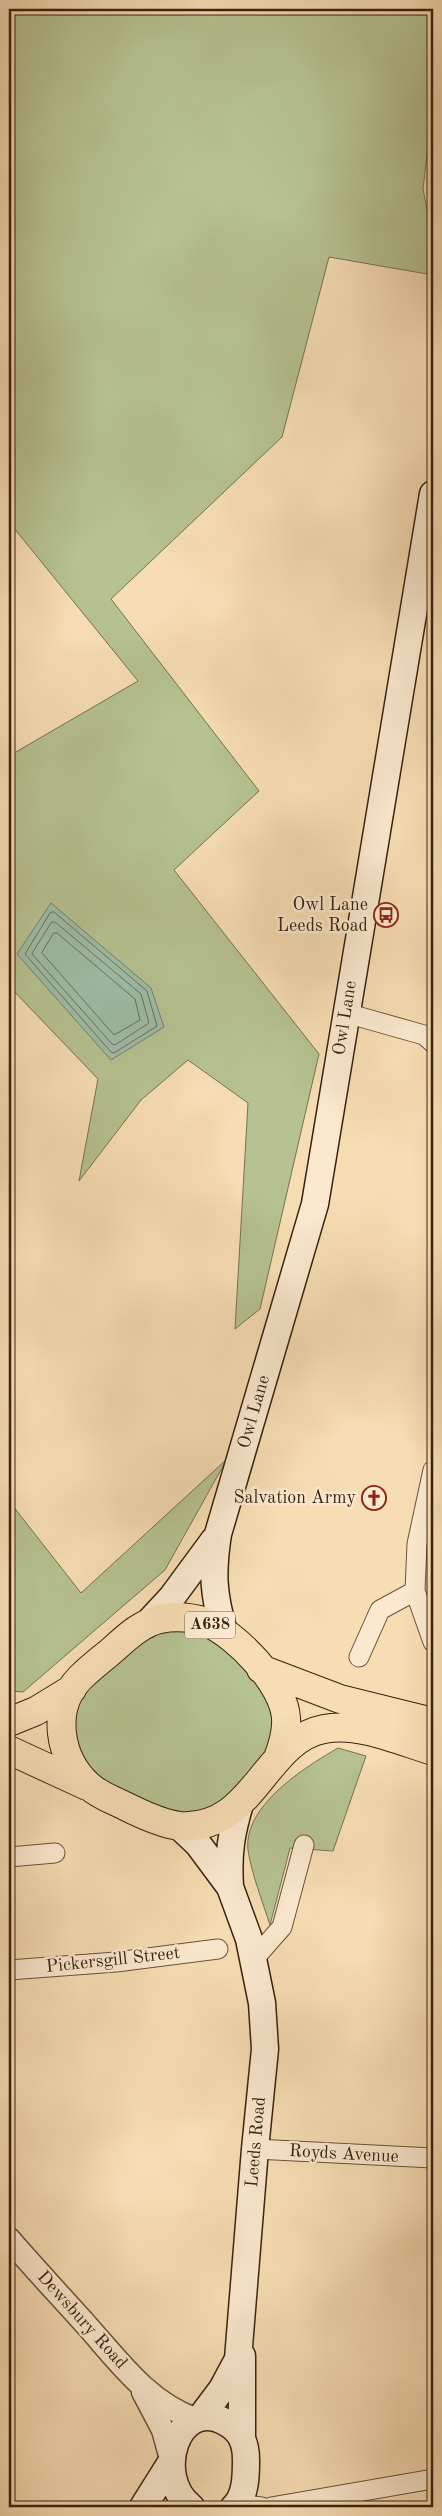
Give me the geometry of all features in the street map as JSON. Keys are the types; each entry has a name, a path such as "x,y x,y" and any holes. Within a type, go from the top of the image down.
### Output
{"highway":[{"name":"A638","path":"91,1788 78,1775 68,1760 62,1740 61,1723 65,1704 72,1689 80,1678 146,1624 173,1617 206,1622 224,1632 262,1669 275,1685 282,1700 286,1718 285,1737 278,1758"},
{"name":"A638","path":"262,1669 340,1699 433,1722"},
{"name":"A638","path":"9,1722 36,1711 72,1689"},
{"name":"A638","path":"9,1750 138,1812 179,1826 212,1821 240,1804 278,1758 299,1739 323,1729 354,1728 433,1751"}],"main road":[{"name":"Owl Lane","path":"224,1632 215,1600 213,1566 218,1534 315,1204 433,494"},
{"name":"Owl Lane","path":"146,1624 196,1568 218,1534"},
{"name":"Leeds Road","path":"143,2507 171,2461 177,2440 186,2426 198,2418 222,2389 238,2359 265,2049 262,2003 254,1959 230,1887 228,1858 231,1834 240,1804"},
{"name":"Leeds Road","path":"179,1826 210,1858 230,1887"},
{"name":"Leeds Road","path":"241,2326 242,2436 246,2450 246,2476 241,2507"},
{"path":"198,2418 216,2417 230,2425 242,2436"},
{"path":"171,2461 173,2482 178,2492 191,2507"}],"street":[{"path":"346,1013 424,1035 433,1044"},
{"path":"433,1470 417,1544 415,1591 433,1642"},
{"path":"359,1657 380,1610 415,1591"},
{"path":"254,1959 282,1927 304,1845"},
{"path":"9,1857 55,1853"},
{"name":"Pickersgill Street","path":"9,1970 116,1962 218,1949"},
{"name":"Royds Avenue","path":"255,2149 433,2158"},
{"name":"Dewsbury Road","path":"9,2239 135,2379 161,2402 181,2415 198,2418"},
{"name":"Dewsbury Road","path":"135,2379 151,2403 163,2430 171,2461"},
{"path":"271,2507 433,2479"}],"shaded area":[{"path":"9,9 433,9 433,104 423,189 433,240 433,275 329,257 282,437 111,599 259,791 174,870 319,1054 260,1309 235,1329 248,1103 188,1060 141,1100 79,1181 98,1079 9,986 9,756 138,681 9,522"},
{"path":"227,1459 165,1570 23,1692 9,1691 9,1501 81,1593"},
{"path":"189,1618 275,1685 278,1758 197,1825 78,1775 72,1689 136,1631"},
{"path":"338,1748 366,1756 333,1851 290,1848 270,1925 254,1878 248,1850 249,1834 255,1818 266,1803 294,1777"}],"water":[{"path":"51,903 151,988 164,1027 111,1060 17,954"}],"place":[{"name":"Owl Lane Leeds Road","path":"386,915"},
{"name":"Salvation Army","path":"374,1498"}]}
